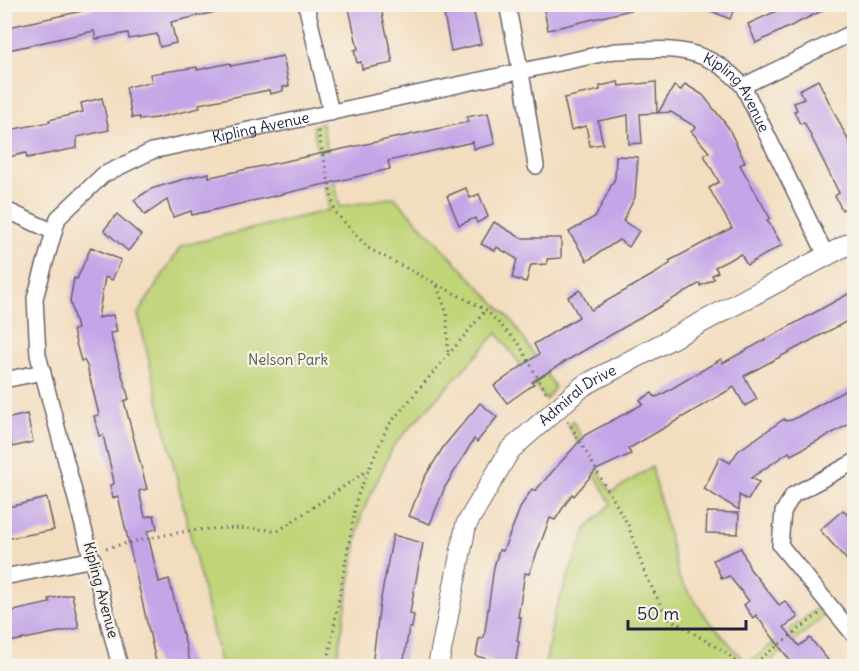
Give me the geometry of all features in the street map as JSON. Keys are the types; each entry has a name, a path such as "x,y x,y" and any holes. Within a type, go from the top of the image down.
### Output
{"street":[{"path":"306,4 331,113"},
{"path":"507,4 536,166"},
{"path":"743,86 855,32"},
{"name":"Kipling Avenue","path":"120,666 38,355 35,298 58,218 103,175 152,151 615,51 678,49 726,66 743,86 826,255"},
{"path":"4,209 54,232"},
{"name":"Admiral Drive","path":"438,666 466,525 510,450 583,386 855,241"},
{"path":"4,380 43,372"},
{"path":"855,462 794,495 783,512 780,545 855,635"},
{"path":"4,577 93,559"}],"path":[{"path":"318,131 335,212 368,248 486,310 519,344 546,392"},
{"path":"437,284 447,314 448,354"},
{"path":"327,666 357,497 387,427 486,310"},
{"path":"559,407 628,525 645,574 667,616 728,654 740,666"},
{"path":"106,548 188,529 238,526 278,531 369,469"},
{"path":"751,666 830,605"}],"green space":[{"name":"Nelson Park","path":"322,123 340,207 394,197 512,321 555,387 546,400 497,333 394,445 361,516 336,666 221,666 138,314 181,246 329,210 313,126"},
{"path":"573,421 611,493 652,467 679,578 706,617 747,664 817,608 824,616 765,666 545,666 554,614 587,528 611,504 568,425"}],"building":[{"path":"93,4 224,4 225,10 171,22 176,43 160,47 157,34 129,39 128,33 96,39 94,31 4,51 4,28 87,10 94,7"},
{"path":"348,4 380,4 393,63 362,69 361,62 357,63 354,50 358,49"},
{"path":"442,4 472,4 481,44 451,51"},
{"path":"543,4 631,4 631,10 548,30"},
{"path":"695,4 736,4 730,19"},
{"path":"792,4 836,4 756,43 748,24"},
{"path":"283,56 289,86 283,87 283,91 270,94 269,90 199,104 200,108 156,118 140,120 139,117 132,118 126,87 152,82 150,74 197,67 197,70 230,63 231,66"},
{"path":"818,80 855,154 855,225 846,208 842,210 835,196 839,193 804,122 800,124 794,111 797,110 794,103 804,99 799,90"},
{"path":"618,82 619,86 656,82 657,113 640,114 642,143 629,144 628,115 598,121 603,144 590,146 586,126 571,130 564,98 600,90 600,86"},
{"path":"685,84 703,95 728,127 745,162 740,165 770,218 767,220 782,245 747,265 741,254 715,267 718,272 712,275 714,279 701,286 700,283 566,361 532,382 534,384 507,403 494,386 539,354 534,344 579,317 568,297 580,290 591,310 656,273 671,263 669,261 732,228 709,188 719,182 704,155 709,152 691,131 696,127 671,112 658,113 674,86 681,90"},
{"path":"102,98 109,130 77,137 77,148 27,158 26,153 4,158 4,131 50,122 49,120 83,112 81,103"},
{"path":"488,113 495,144 474,149 473,142 388,161 390,169 192,215 191,211 173,217 167,200 145,215 134,200 151,189 191,177 209,173 209,177 215,176 423,132 468,122 467,117"},
{"path":"616,156 638,157 635,197 623,221 639,231 629,247 619,240 587,261 569,232 596,216 615,178"},
{"path":"466,188 470,198 479,194 488,217 477,223 475,218 459,225 447,196"},
{"path":"117,214 141,235 128,251 104,230"},
{"path":"494,222 521,238 561,238 561,258 547,259 547,264 531,265 526,282 512,278 517,259 497,247 495,251 481,244"},
{"path":"91,247 121,260 112,280 105,277 98,318 113,315 117,332 110,333 129,399 124,401 147,489 139,491 145,517 154,515 157,529 147,531 159,582 169,579 191,666 157,666 118,496 113,498 110,485 114,484 113,477 103,435 99,436 94,416 99,415 87,366 84,360 81,361 76,343 73,330 77,329 70,301 74,278 77,279"},
{"path":"850,293 855,301 855,317 744,376 757,399 745,406 734,387 628,449 631,454 596,470 574,496 572,494 555,520 550,518 529,574 525,573 518,617 521,617 515,666 491,666 492,660 476,656 479,639 484,638 494,567 499,550 503,551 521,506 532,489 535,491 585,435 643,404 640,400 652,393 655,397 661,395 721,359 723,363"},
{"path":"855,385 855,421 791,455 789,452 751,478 759,482 748,500 739,495 739,510 704,489 720,457 730,463 738,451 784,419 785,421 792,420"},
{"path":"480,403 497,417 477,442 474,439 445,487 430,524 409,516 424,478 444,446"},
{"path":"27,414 33,442 12,447 6,419"},
{"path":"47,498 54,530 4,539 4,508"},
{"path":"843,510 855,524 855,569 820,530"},
{"path":"707,512 739,513 738,534 706,533"},
{"path":"393,535 423,543 410,614 414,615 412,628 409,628 403,666 372,666 380,603"},
{"path":"741,548 750,569 779,605 785,601 798,617 784,627 799,646 810,638 833,666 794,666 756,615 753,618 744,605 749,601 729,576 722,579 713,560"},
{"path":"72,594 79,628 4,643 4,613 50,603 49,599"}]}
